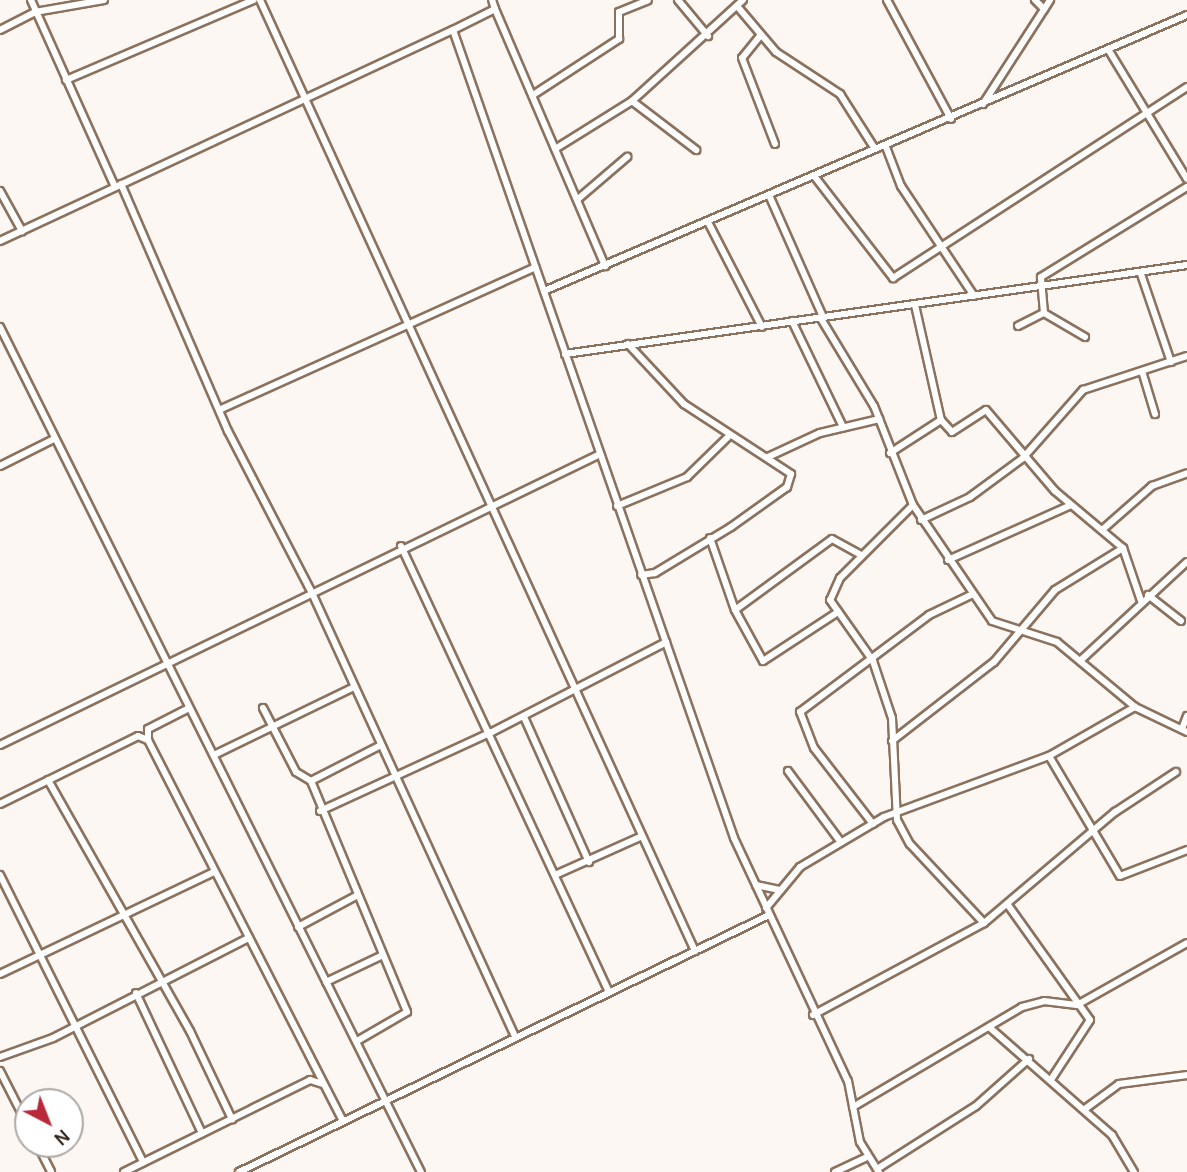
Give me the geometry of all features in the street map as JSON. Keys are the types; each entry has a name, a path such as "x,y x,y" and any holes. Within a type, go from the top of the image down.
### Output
{"street":[{"path":"31,0 219,410 312,593 515,1037"},
{"path":"0,30 35,12 104,0"},
{"path":"66,80 254,0"},
{"path":"260,0 695,951"},
{"path":"492,0 605,266"},
{"path":"533,95 619,39 619,12 648,0"},
{"path":"678,0 708,36"},
{"path":"555,149 632,101 708,36 743,0"},
{"path":"1034,0 1044,9"},
{"path":"983,105 1050,0"},
{"path":"889,1 951,119"},
{"path":"737,6 760,36 840,94 875,149"},
{"path":"0,241 303,96 495,9"},
{"path":"544,291 875,149 886,147 1187,15"},
{"path":"453,30 641,575 756,885 798,967 813,1014 848,1081 865,1158 878,1171 957,1119 1029,1059"},
{"path":"760,36 742,58 775,144"},
{"path":"1108,49 1145,114 1187,179"},
{"path":"815,177 889,278 943,248 1187,87"},
{"path":"632,101 696,150"},
{"path":"886,147 901,186 974,296"},
{"path":"578,200 626,157"},
{"path":"1038,284 1187,187"},
{"path":"0,191 22,231"},
{"path":"769,195 822,317 879,419 890,453 913,505 971,595 992,621 1057,642 1135,707 1184,730 1187,716"},
{"path":"708,222 762,327"},
{"path":"565,354 915,305 1038,284 1141,274 1187,265"},
{"path":"219,410 535,267"},
{"path":"1141,274 1171,362"},
{"path":"1038,284 1044,313 1085,337"},
{"path":"915,305 941,420 952,432 986,410 1023,458 1069,506 1123,548 1141,601"},
{"path":"1018,326 1044,313"},
{"path":"792,321 843,427"},
{"path":"0,327 187,709 214,755 421,1172"},
{"path":"628,344 670,392 728,437 788,468 787,487 655,573 641,575"},
{"path":"921,520 970,497 1023,458 1075,396 1187,356"},
{"path":"1142,371 1155,414"},
{"path":"768,457 843,427 879,419"},
{"path":"890,453 941,420"},
{"path":"617,506 687,477 728,437"},
{"path":"0,466 54,439"},
{"path":"0,746 167,668 401,546 492,507 600,454"},
{"path":"1102,530 1152,486 1187,472"},
{"path":"913,505 861,555 831,594 838,612 873,661 892,718 896,811 910,844 984,923"},
{"path":"947,561 1069,506"},
{"path":"710,538 735,610 765,662 838,612"},
{"path":"735,610 832,539 861,555"},
{"path":"401,546 492,733 610,992"},
{"path":"892,741 1027,632 1055,590 1123,548"},
{"path":"1081,660 1141,601 1187,562"},
{"path":"873,824 814,748 800,712 873,661 929,615 971,595"},
{"path":"1148,595 1181,621"},
{"path":"320,811 492,733 666,642"},
{"path":"214,755 354,687"},
{"path":"239,1172 695,951 768,912 779,890 841,841 896,811 1049,755 1135,707"},
{"path":"263,708 296,772 311,781 320,811 407,1016 357,1041"},
{"path":"187,709 148,729 148,740 343,1121"},
{"path":"524,717 589,862"},
{"path":"0,804 138,736 148,740"},
{"path":"311,781 381,745"},
{"path":"1049,755 1091,834 1120,876 1187,850"},
{"path":"788,771 841,841"},
{"path":"813,1014 984,923 1091,834 1176,772"},
{"path":"48,780 229,1104 232,1119"},
{"path":"555,876 642,836"},
{"path":"0,974 214,872"},
{"path":"0,875 143,1162"},
{"path":"756,885 779,890"},
{"path":"298,927 356,896"},
{"path":"1008,905 1082,1003 1090,1025 1052,1079"},
{"path":"0,1056 74,1026 248,938"},
{"path":"853,1107 989,1027 1038,1002 1082,1003 1187,943"},
{"path":"326,982 383,955"},
{"path":"136,993 202,1133"},
{"path":"989,1027 1085,1109 1122,1146 1134,1172"},
{"path":"310,1080 314,1064"},
{"path":"0,1071 14,1098"},
{"path":"1085,1109 1119,1084 1187,1075"},
{"path":"124,1172 310,1080 324,1085"},
{"path":"229,1104 247,1111"},
{"path":"835,1172 865,1158"}]}
